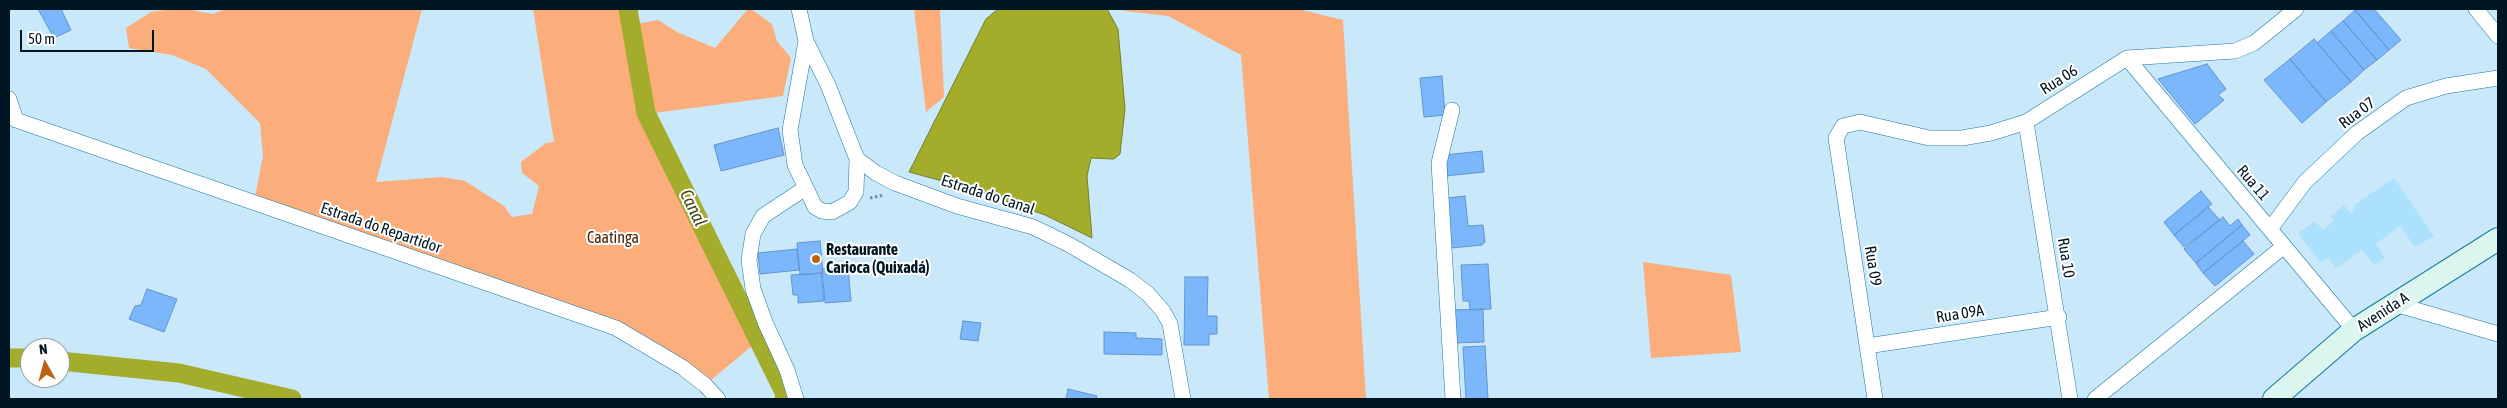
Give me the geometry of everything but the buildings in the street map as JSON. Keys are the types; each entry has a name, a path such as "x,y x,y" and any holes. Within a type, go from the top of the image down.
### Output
{"street":[{"path":"798,9 806,41 828,85 857,158 856,192 850,202 832,212 822,211 815,207 804,189 795,165 790,130 806,41"},
{"name":"Rua 06","path":"1836,138 1843,126 1852,122 1860,122 1929,138 1962,138 1991,133 2026,122 2127,58 2235,51 2254,43 2296,9"},
{"path":"2476,9 2498,36"},
{"name":"Rua 11","path":"2127,58 2202,151 2354,330"},
{"name":"Rua 07","path":"2270,229 2305,182 2357,133 2406,98 2446,86 2498,78"},
{"path":"9,99 13,124"},
{"path":"1452,110 1439,163 1453,399"},
{"name":"Rua 10","path":"2026,122 2070,399"},
{"name":"Estrada do Repartidor","path":"13,124 616,328 682,367 705,385 718,399"},
{"name":"Rua 09","path":"1836,138 1875,399"},
{"name":"Estrada do Canal","path":"857,158 876,173 895,183 957,206 1033,227 1068,244 1130,280 1148,294 1163,311 1170,324 1183,399"},
{"path":"796,399 787,370 764,322 753,289 749,260 753,234 763,216 804,189"},
{"name":"Avenida A","path":"2273,398 2354,330 2498,239"},
{"path":"2095,399 2283,247"},
{"path":"2395,304 2498,334"},
{"name":"Rua 09A","path":"1868,346 2058,317"}],"shaded area":[{"path":"998,9 1107,9 1118,29 1125,109 1120,154 1114,159 1091,158 1087,176 1092,238 1045,215 972,189 909,172 986,19"},
{"path":"2394,178 2434,236 2415,247 2400,226 2376,244 2385,258 2374,265 2362,250 2336,268 2328,258 2321,263 2298,233 2315,221 2323,230 2334,221 2331,216 2344,205 2351,213 2356,209 2354,205"}],"green space":[{"name":"Caatinga","path":"187,9 212,14 226,9 422,9 376,182 442,177 465,181 504,206 512,217 532,214 539,186 522,173 521,162 546,143 554,142 533,9 628,9 631,25 658,20 677,32 715,48 748,9 751,9 772,24 777,41 791,58 783,96 647,114 758,341 705,385 616,328 254,202 263,156 260,123 206,69 172,55 129,48 126,28 151,12"},
{"path":"914,9 940,9 944,97 926,112"},
{"path":"1120,9 1298,9 1343,20 1366,399 1269,399 1241,55 1168,16"},
{"path":"1643,262 1731,275 1741,352 1651,358"}],"waterway":[{"name":"Canal","path":"628,9 646,113 785,394 784,399"},
{"path":"9,358 20,358"},
{"path":"70,362 179,373 292,399"}],"place":[{"name":"Restaurante Carioca (Quixadá)","path":"816,259"}]}
